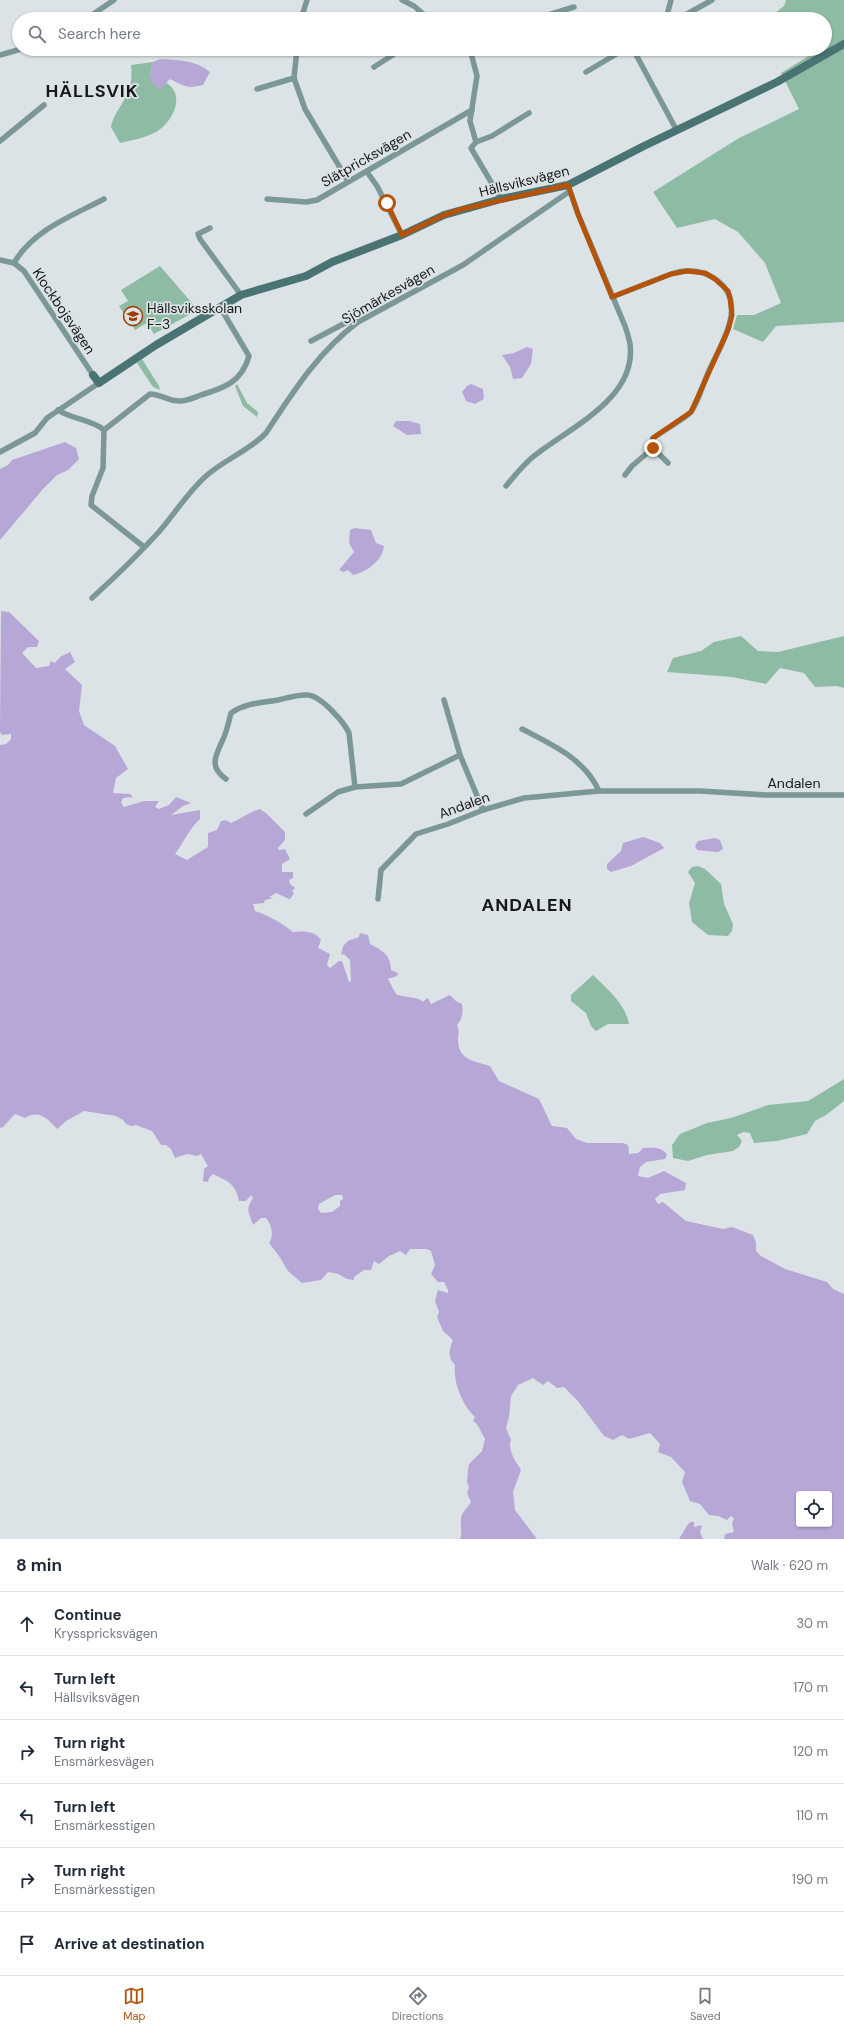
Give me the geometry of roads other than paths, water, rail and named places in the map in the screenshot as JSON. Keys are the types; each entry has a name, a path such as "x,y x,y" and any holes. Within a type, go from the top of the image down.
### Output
{"street":[{"path":"96,12 114,0"},
{"path":"303,12 307,0"},
{"path":"402,0 414,6 421,12"},
{"path":"668,12 671,0"},
{"path":"691,12 712,0"},
{"path":"558,12 574,7"},
{"name":"Hällsviksvägen","path":"832,51 844,44"},
{"path":"0,55 12,52"},
{"path":"296,56 294,78 305,109 348,181"},
{"path":"374,67 391,56"},
{"path":"471,56 477,76 470,121 476,142"},
{"path":"586,72 613,56"},
{"path":"637,56 677,131"},
{"name":"Hällsviksvägen","path":"0,452 35,433 47,418 58,410 156,345 241,295 306,276 332,262 402,235 444,215 501,199 569,188 677,131 796,72 823,56"},
{"path":"257,89 294,78"},
{"path":"0,141 44,105"},
{"name":"Slätpricksvägen","path":"267,199 311,202 367,172 472,110"},
{"path":"501,199 471,148 476,142 492,136 529,113"},
{"path":"367,172 378,186 402,235"},
{"path":"506,486 537,454 595,412 618,387 627,369 630,343 625,326 569,188"},
{"name":"Sjömärkesvägen","path":"92,598 144,547 192,490 207,475 257,442 266,433 319,358 340,336 358,322 463,265 569,188"},
{"name":"Klockbojsvägen","path":"14,263 31,241 58,222 104,199"},
{"path":"210,228 198,234 200,239 218,267 241,295"},
{"name":"Klockbojsvägen","path":"0,260 14,263 24,271 93,375"},
{"path":"612,297 671,274 687,271 705,273 715,279 728,291 732,315 728,330 694,406 689,414 653,438 653,448 668,463"},
{"path":"104,430 150,394 161,395 175,401 183,401 224,388 236,380 249,356 220,307"},
{"path":"311,341 349,321 358,322"},
{"path":"93,375 98,383"},
{"path":"58,410 67,416 97,424 104,430"},
{"path":"104,430 103,468 92,496 91,505 144,547"},
{"path":"625,475 653,448"},
{"path":"226,779 218,772 215,766 215,757 225,735 231,713 240,707 257,702 308,694 320,700 350,733 355,788"},
{"path":"444,700 460,756 483,810"},
{"path":"522,728 574,759 590,774 599,791"},
{"path":"306,814 338,792 355,788 401,784 460,756"},
{"name":"Andalen","path":"378,898 381,870 416,834 448,824 483,810 524,798 599,791 700,791 766,795 844,794"}],"place":[{"name":"Hällsviksskolan F-3","path":"133,316"}],"district":[{"name":"HÄLLSVIK","path":"92,91"},
{"name":"ANDALEN","path":"527,905"}]}
